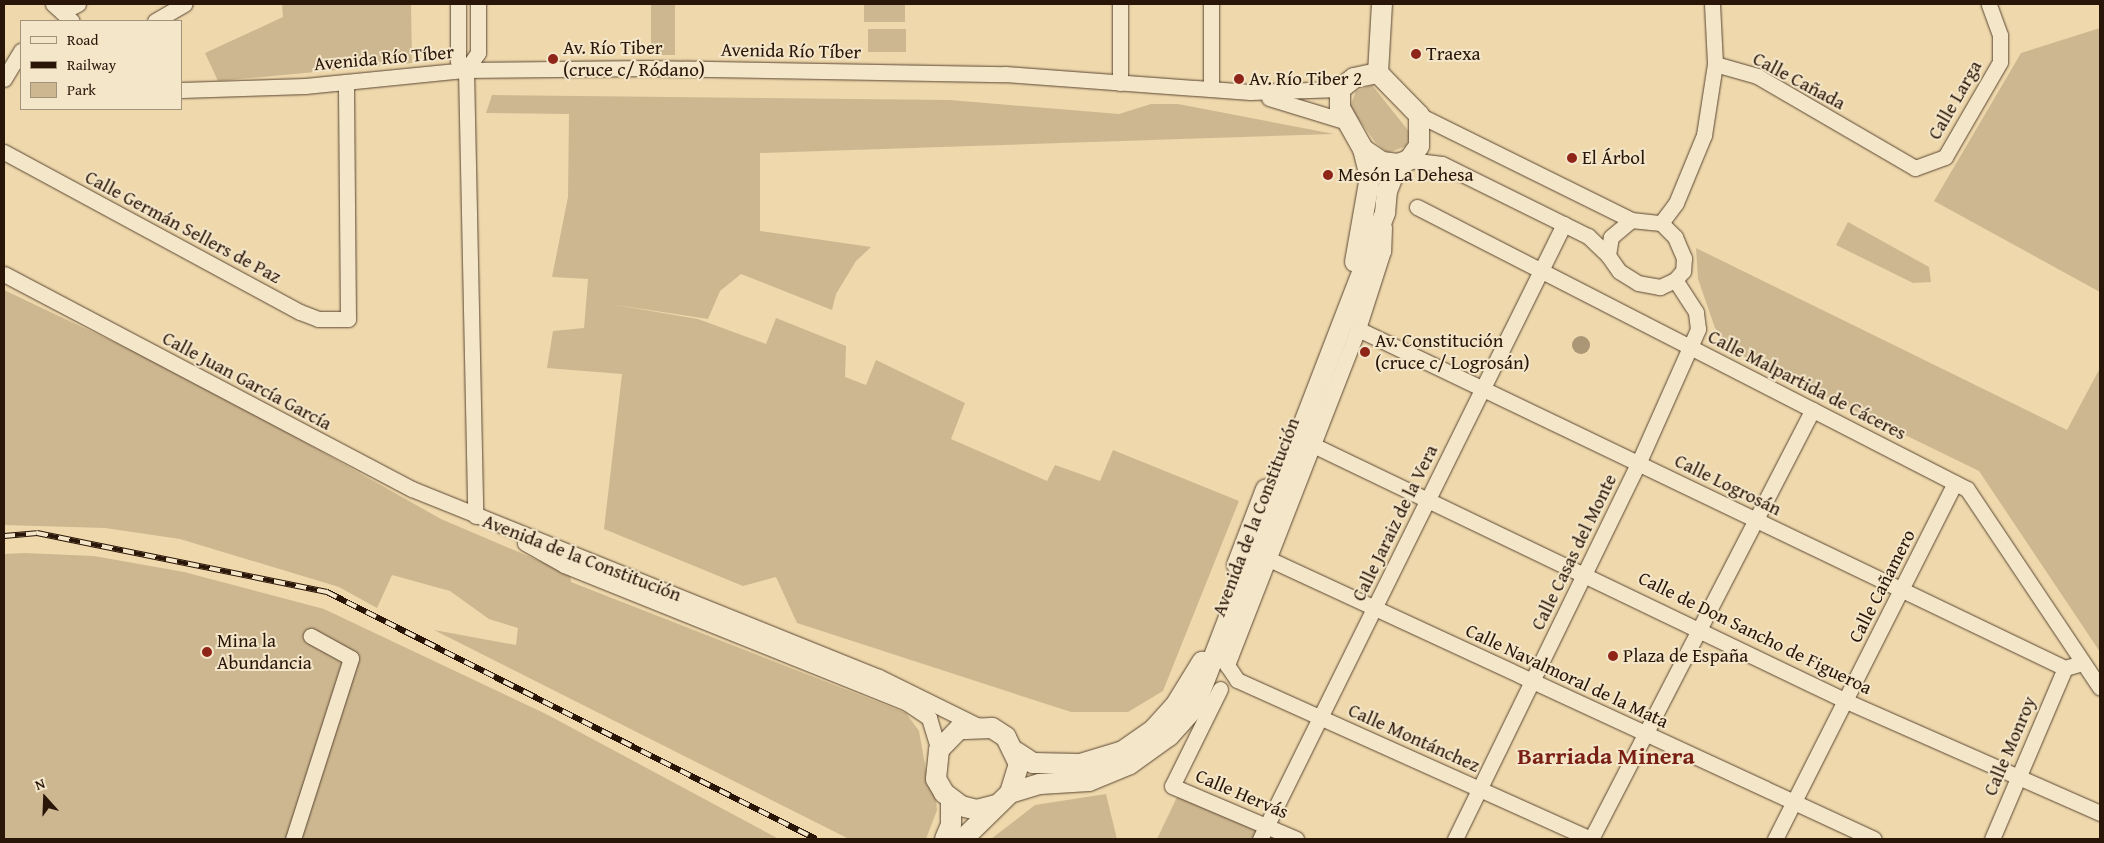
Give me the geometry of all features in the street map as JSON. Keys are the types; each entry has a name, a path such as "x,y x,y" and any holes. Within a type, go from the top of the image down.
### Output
{"main road":[{"path":"1378,73 1354,78 1340,89 1344,121 1364,149 1382,162 1404,162 1419,146 1418,115 1378,73 1382,4"},
{"name":"Avenida de la Constitución","path":"1016,752 1033,763 1080,764 1123,751 1154,729 1197,675 1358,254 1370,177 1364,149"},
{"name":"Avenida de la Constitución","path":"962,839 1003,799 1040,784 1089,781 1130,764 1169,736 1194,708 1385,213 1387,191 1404,162"},
{"path":"945,839 951,825 951,801 936,779 939,750 959,730 978,726 1006,737 1016,752 1018,779 1003,799 977,810 951,801"}],"street":[{"path":"62,12 78,4"},
{"path":"157,20 186,4"},
{"path":"458,4 458,61 466,70"},
{"path":"475,516 466,70 478,53 478,4"},
{"path":"1120,4 1120,83"},
{"path":"1211,4 1211,90"},
{"path":"1661,223 1676,204 1704,135 1714,64 1712,4"},
{"name":"Calle Larga","path":"1915,168 1945,157 2000,62 2000,35 1989,4"},
{"path":"4,79 20,53"},
{"name":"Calle Cañada","path":"1714,64 1757,76 1915,168"},
{"name":"Avenida Río Tíber","path":"182,90 346,82 466,70 648,68 1005,74 1250,92 1340,89"},
{"name":"Calle Germán Sellers de Paz","path":"4,152 300,312 318,319 348,319 346,82"},
{"name":"Avenida Río Tíber","path":"1250,92 1344,121"},
{"path":"1404,162 1442,164 1588,236 1608,255 1619,271 1638,283 1660,287 1675,280 1684,258 1675,237 1661,223 1631,220 1418,115"},
{"name":"Calle Malpartida de Cáceres","path":"1417,207 1540,268 1690,348 1967,489 2100,688"},
{"name":"Avenida de la Constitución","path":"1227,666 1271,560 1358,329 1383,251 1385,213"},
{"path":"1608,255 1611,237 1631,220"},
{"name":"Calle Jaraiz de la Vera","path":"1263,832 1322,718 1540,268 1564,224"},
{"name":"Calle Juan García García","path":"4,274 412,489 475,516"},
{"name":"Calle Casas del Monte","path":"1455,839 1478,788 1534,682 1584,572 1638,464 1698,329 1696,312 1675,280"},
{"name":"Calle Logrosán","path":"1358,329 1484,386 1638,464 1902,592 2065,668"},
{"path":"1591,839 1754,519 1812,410"},
{"name":"Calle de Don Sancho de Figueroa","path":"1313,445 1584,572 1846,701 2100,813"},
{"name":"Calle Cañamero","path":"1775,839 1902,592 1955,483"},
{"name":"Avenida de la Constitución","path":"475,516 878,676 978,726"},
{"name":"Avenida de la Constitución","path":"475,516 564,565 907,703 929,718 939,750"},
{"name":"Calle Navalmoral de la Mata","path":"1271,560 1375,610 1874,839"},
{"path":"293,839 351,658 311,636"},
{"path":"2065,668 2082,663"},
{"name":"Calle Montánchez","path":"1227,666 1237,680 1591,839"},
{"name":"Calle Monroy","path":"1992,839 2065,668"},
{"name":"Calle Hervás","path":"1220,689 1172,786 1263,832 1296,839"}],"green space":[{"path":"282,4 411,4 412,63 218,81 205,53 283,17"},
{"path":"651,4 675,4 675,55 651,55"},
{"path":"864,4 905,4 905,22 864,22"},
{"path":"2100,28 2100,292 1934,201 2021,53"},
{"path":"868,29 906,29 906,52 868,52"},
{"path":"1372,85 1411,134 1406,146 1388,153 1375,142 1350,107 1356,91"},
{"path":"492,95 950,100 1119,114 1151,104 1178,104 1334,134 760,153 760,231 871,247 856,261 836,294 832,310 741,274 720,291 708,319 610,304 698,319 766,344 776,318 846,346 845,377 866,385 876,360 965,403 951,439 1047,481 1055,465 1100,481 1113,450 1239,501 1163,691 1128,712 1071,712 797,623 776,577 743,586 604,529 622,374 547,368 553,331 584,328 588,279 552,277 568,197 569,114 486,113"},
{"path":"1848,222 1929,267 1931,282 1913,283 1836,245"},
{"path":"1696,248 2067,430 2100,368 2100,652 1979,471 1734,352 1715,328 1698,279"},
{"path":"4,290 198,382 441,519 570,574 571,582 906,713 919,731 929,787 936,799 937,810 926,839 849,839 434,630 516,645 518,628 489,619 450,591 392,575 377,608 339,587 180,539 105,528 4,525"},
{"path":"4,554 94,556 184,572 324,609 546,714 779,839 4,839"},
{"path":"1179,793 1258,829 1253,839 1157,839"},
{"path":"1106,794 1117,839 991,839 1035,805"}],"shaded area":[{"path":"1581,336 1587,339 1590,345 1587,351 1581,354 1575,351 1572,345 1575,339"}],"railway":[{"path":"4,536 37,533 327,592 816,839"}],"place":[{"name":"Traexa","path":"1416,54"},
{"name":"Av. Río Tiber (cruce c/ Ródano)","path":"553,59"},
{"name":"Av. Río Tiber 2","path":"1239,79"},
{"name":"El Árbol","path":"1572,158"},
{"name":"Mesón La Dehesa","path":"1328,175"},
{"name":"Av. Constitución (cruce c/ Logrosán)","path":"1365,352"},
{"name":"Mina la Abundancia","path":"207,652"},
{"name":"Plaza de España","path":"1613,656"}],"district":[{"name":"Barriada Minera","path":"1606,756"}]}
